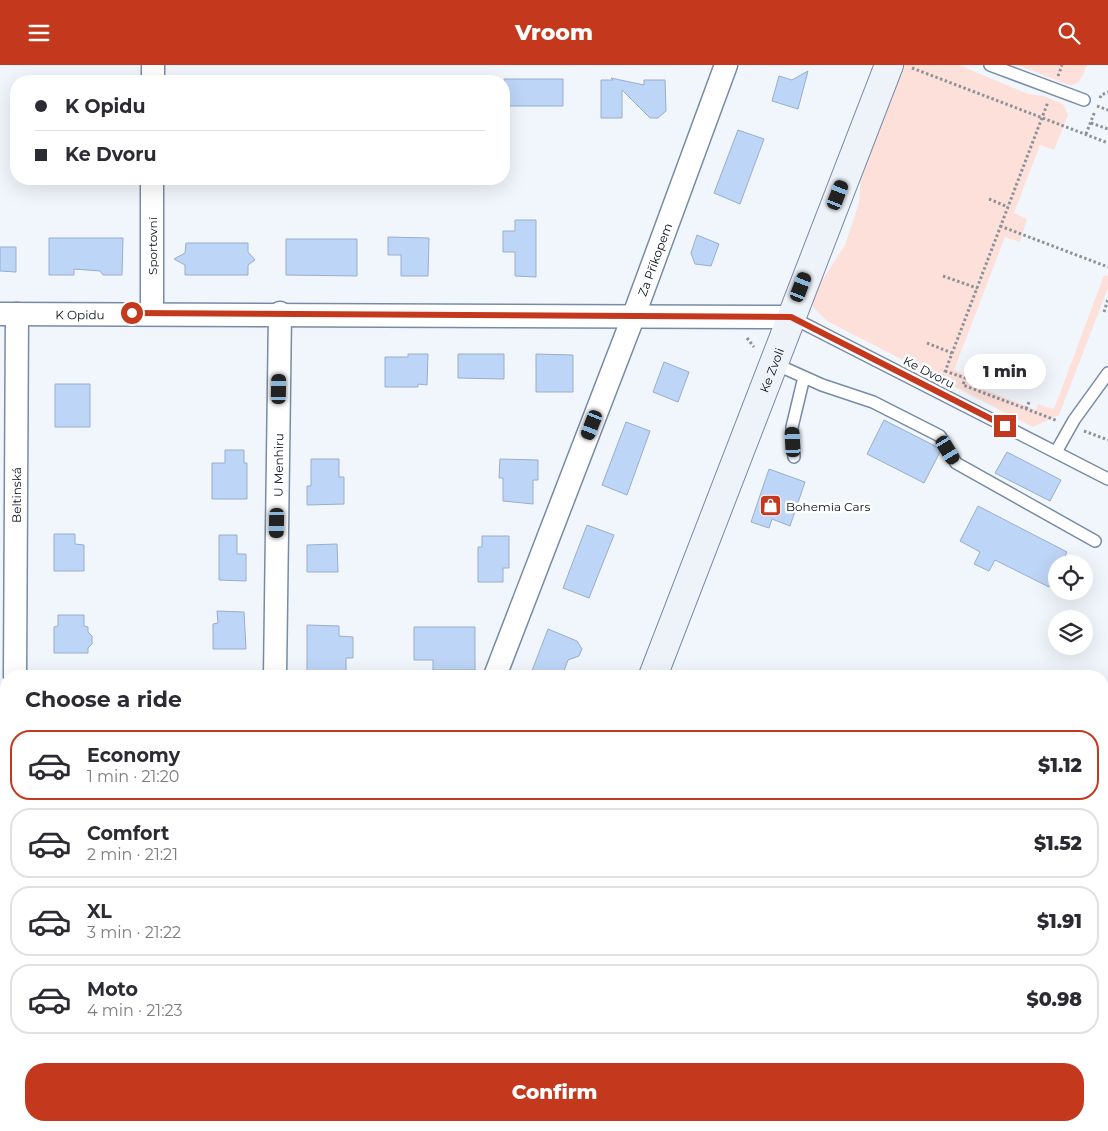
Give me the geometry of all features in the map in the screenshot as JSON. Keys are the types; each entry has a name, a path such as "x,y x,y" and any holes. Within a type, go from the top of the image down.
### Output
{"street":[{"name":"Za Příkopem","path":"497,670 634,315 726,65"},
{"name":"Ke Zvoli","path":"655,670 772,363 889,65"},
{"name":"Sportovní","path":"152,185 152,313"},
{"name":"K Opidu","path":"8,314 280,313 791,317"},
{"name":"U Menhiru","path":"274,670 280,313"},
{"name":"Beltinská","path":"8,314 15,670"}],"lane":[{"path":"990,65 1084,100"},
{"name":"Ke Dvoru","path":"791,317 1108,479"},
{"path":"772,363 822,385 873,402 940,436 956,463 1095,541"},
{"path":"1056,452 1071,426 1108,373"},
{"path":"794,457 792,427 804,377"}],"path":[{"path":"904,65 1108,143"},
{"path":"937,391 1062,65"},
{"path":"1097,106 1108,110"},
{"path":"1090,123 1108,129"},
{"path":"990,199 1008,207"},
{"path":"1000,226 1108,267"},
{"path":"943,276 977,288"},
{"path":"1104,312 1108,299"},
{"path":"927,343 952,353"},
{"path":"945,371 965,378 963,385 1108,440"},
{"path":"1026,409 1030,400"}],"shaded area":[{"path":"901,65 959,65 1028,94 1043,96 1063,104 1068,115 1054,150 1040,145 1014,213 1027,219 1020,242 1005,237 954,370 970,376 968,383 1036,410 1038,404 1054,409 1104,275 1108,276 1108,288 1059,415 1033,427 827,321 811,305 821,282 845,245 859,203 862,159"},
{"path":"1017,65 1087,65 1079,81 1069,85"}],"building":[{"path":"808,71 798,109 772,101 779,76 792,80"},
{"path":"611,78 644,85 644,80 665,80 666,111 658,118 650,118 622,90 622,118 601,118 601,80 613,80"},
{"path":"510,79 563,79 563,106 510,106"},
{"path":"738,130 764,139 740,204 714,193"},
{"path":"515,220 536,220 536,277 515,276 515,252 503,252 503,231 515,231"},
{"path":"697,235 719,244 711,266 695,264 691,253"},
{"path":"388,237 429,238 428,276 401,276 401,255 388,255"},
{"path":"49,238 123,238 122,275 103,275 100,271 74,269 74,275 49,275"},
{"path":"286,239 357,239 357,276 286,275"},
{"path":"186,243 248,243 248,252 255,260 248,265 248,275 185,275 185,265 174,259 185,253"},
{"path":"0,247 16,247 16,272 0,271"},
{"path":"408,354 428,354 427,385 418,384 418,387 385,387 385,357 408,357"},
{"path":"458,354 504,354 504,379 458,378"},
{"path":"536,354 573,355 573,392 536,392"},
{"path":"664,362 689,372 678,402 653,392"},
{"path":"55,384 90,384 90,427 55,427"},
{"path":"884,420 939,448 940,452 924,483 867,454"},
{"path":"626,422 650,431 627,495 602,485"},
{"path":"225,450 244,450 244,463 247,463 247,499 212,499 212,463 225,463"},
{"path":"1007,452 1061,480 1050,501 995,473"},
{"path":"311,459 339,459 339,477 344,477 344,504 307,505 307,486 311,486"},
{"path":"500,459 538,460 538,480 533,480 533,504 503,501 503,478 499,478"},
{"path":"769,469 805,482 790,526 772,519 769,528 751,522"},
{"path":"978,506 1067,552 1066,555 1048,555 1048,586 995,560 989,571 974,564 980,552 960,541"},
{"path":"587,525 614,535 589,598 563,588"},
{"path":"54,534 75,534 75,544 84,545 84,571 54,571"},
{"path":"219,535 237,535 237,554 246,554 246,581 219,580"},
{"path":"482,536 509,536 509,568 503,568 503,582 478,582 478,547 482,547"},
{"path":"337,544 338,572 307,572 307,545"},
{"path":"217,611 244,612 246,649 213,649 213,624 218,623"},
{"path":"58,615 84,615 84,626 88,627 88,632 92,636 92,644 88,648 88,653 54,653 54,627 58,626"},
{"path":"307,625 339,626 339,636 353,637 353,658 346,658 346,670 307,670"},
{"path":"414,627 475,627 475,670 433,670 433,660 414,660"},
{"path":"548,629 577,641 582,649 579,656 568,660 564,670 532,670"}],"place":[{"name":"Bohemia Cars","path":"770,506"}],"route":[{"path":"132,313 791,317 1005,426"}]}
